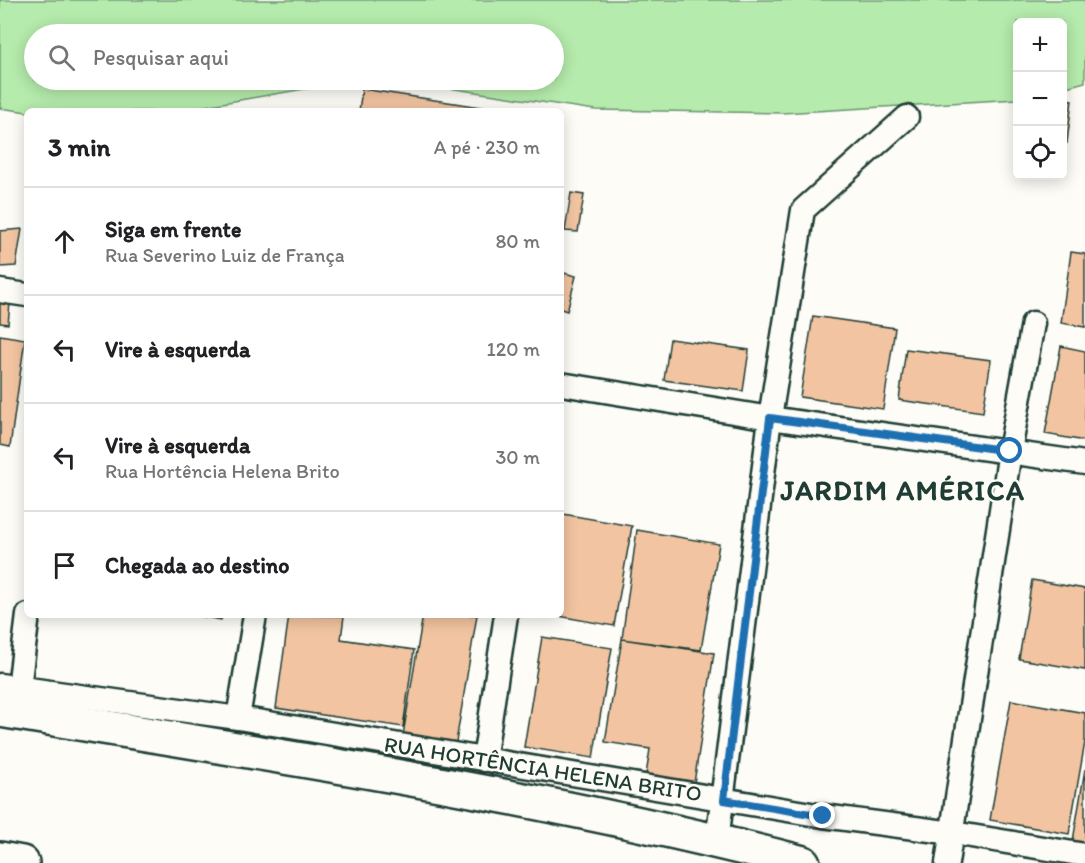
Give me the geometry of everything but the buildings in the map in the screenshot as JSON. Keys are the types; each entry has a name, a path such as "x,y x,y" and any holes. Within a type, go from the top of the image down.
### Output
{"highway":[{"name":"RUA HORTÊNCIA HELENA BRITO","path":"6,694 483,775"},
{"path":"483,775 638,825 717,841 803,863"},
{"path":"0,859 22,863"}],"street":[{"path":"717,841 724,800 770,418 803,210 907,117"},
{"path":"0,291 24,295"},
{"path":"946,863 953,833 1010,451 1033,323"},
{"path":"564,384 770,418 1085,463"},
{"path":"6,694 27,618"},
{"path":"238,718 255,618"},
{"path":"483,775 506,618"},
{"name":"RUA HORTÊNCIA HELENA BRITO","path":"6,694 238,718 483,775 724,800 953,833 1085,855"}],"green space":[{"path":"0,0 1085,0 1085,82 1067,87 1067,18 1013,18 1013,99 782,113 595,110 461,90 564,90 564,24 24,24 24,90 299,90 194,108 24,108 24,112 0,108"}],"district":[{"name":"JARDIM AMÉRICA","path":"903,490"}],"route":[{"path":"823,816 724,800 770,418 1010,451"}]}
